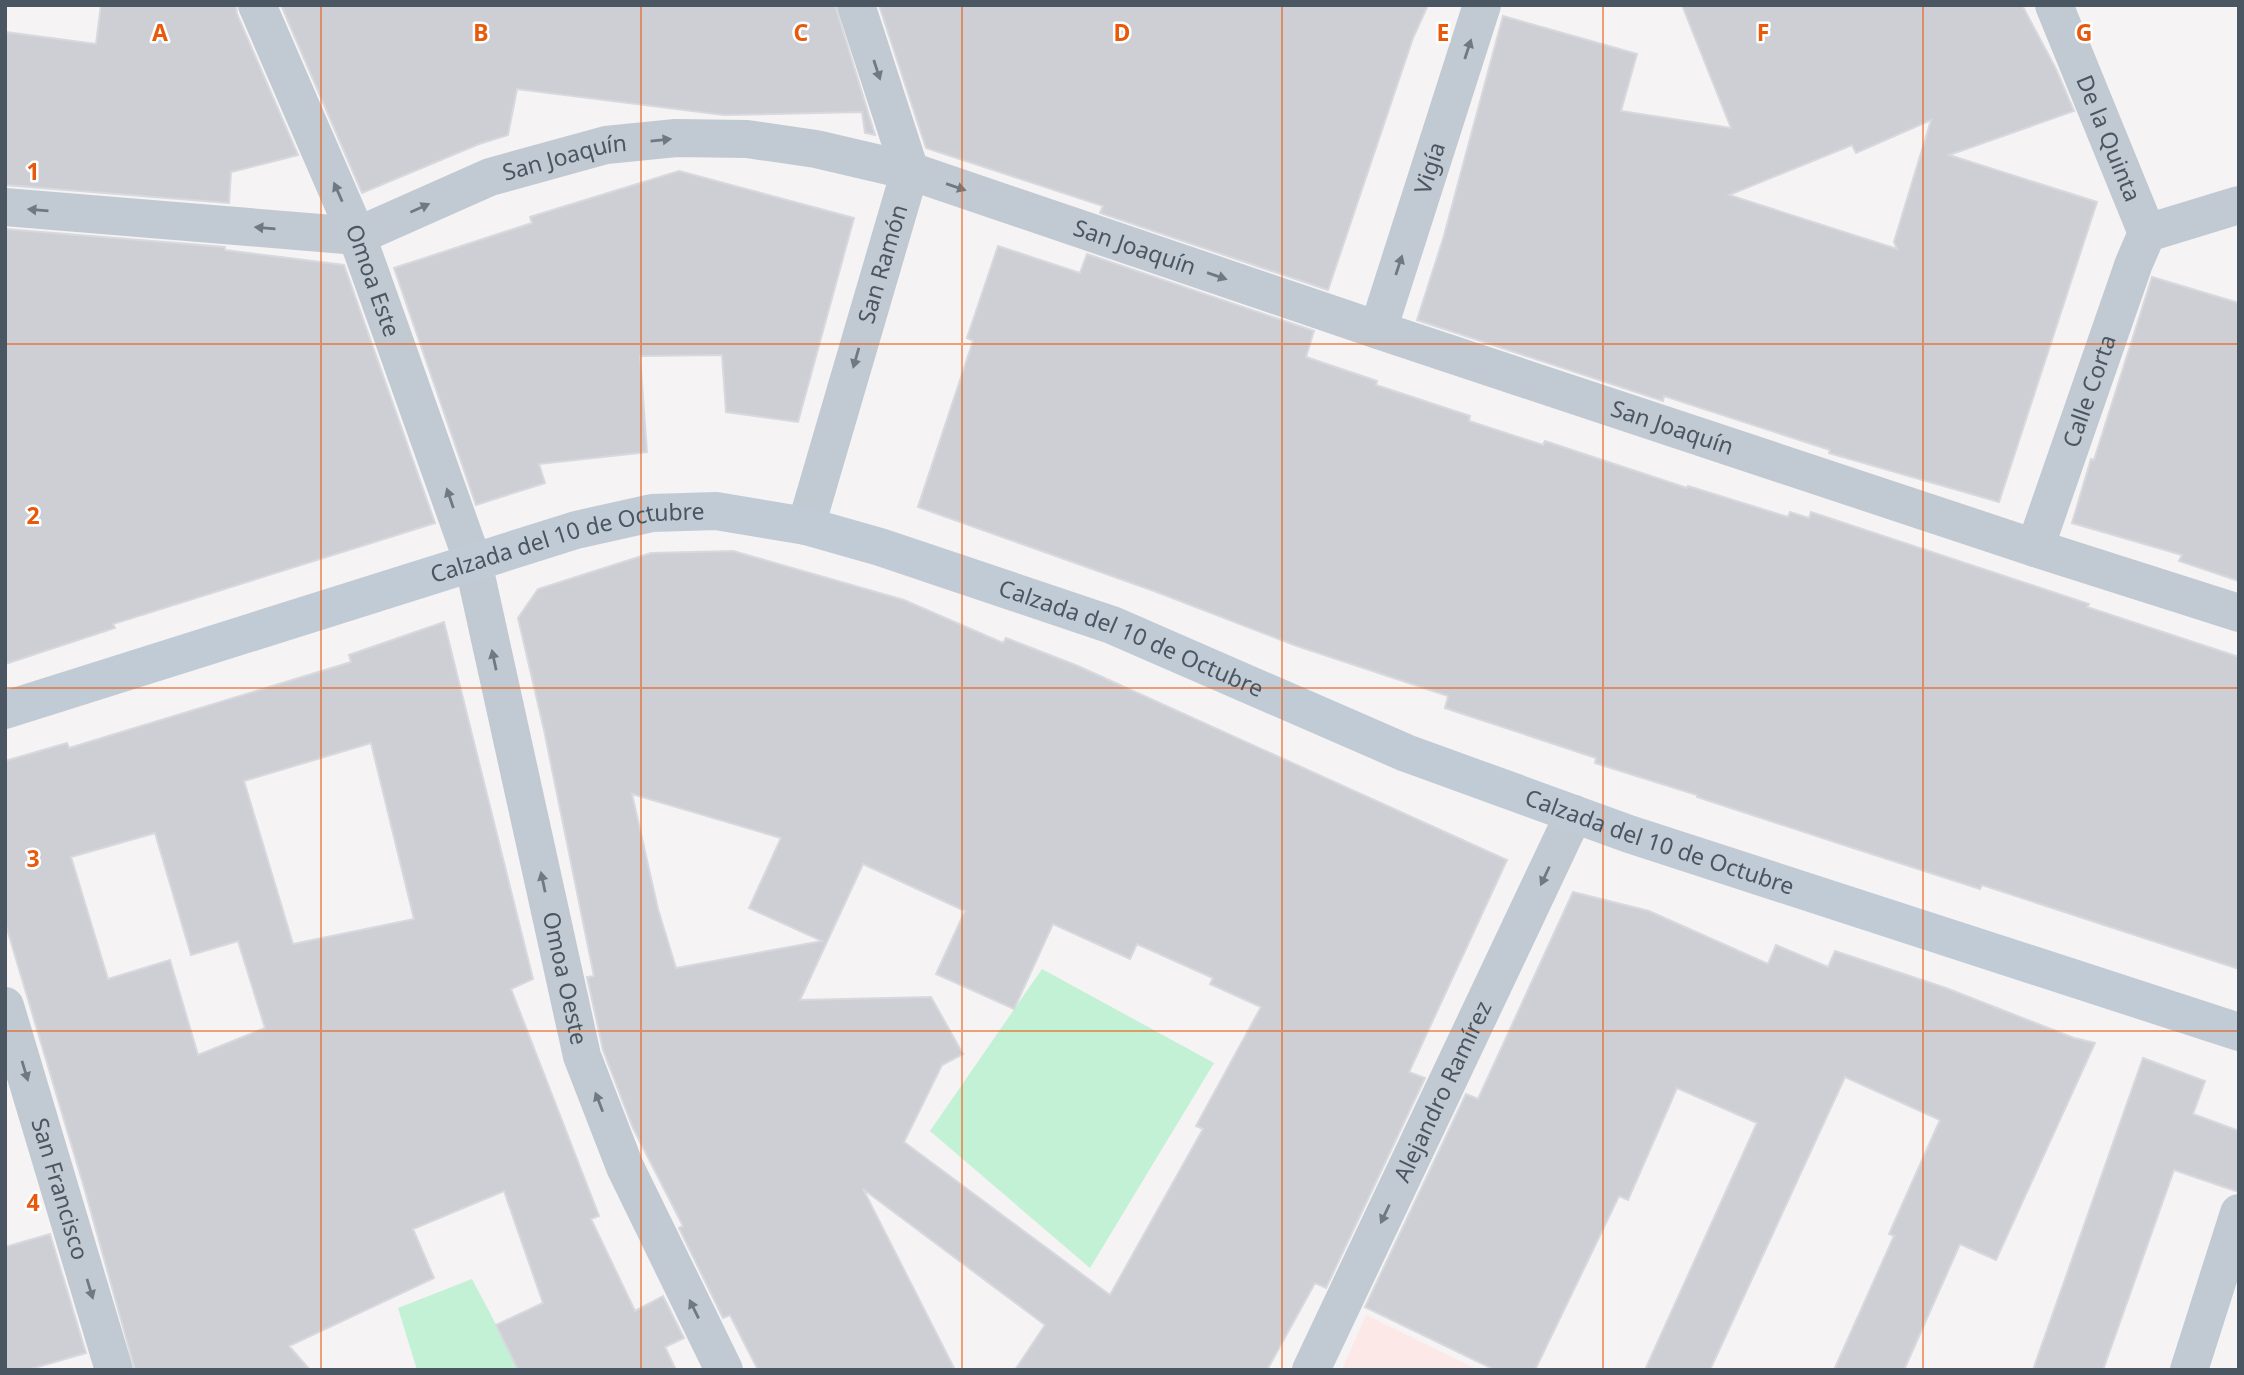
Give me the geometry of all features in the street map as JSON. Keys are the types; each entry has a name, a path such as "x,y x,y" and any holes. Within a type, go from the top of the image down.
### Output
{"main road":[{"name":"Calzada del 10 de Octubre","path":"5,710 576,530 652,513 716,511 806,526 880,547 1112,625 1406,752 1574,814 2239,1032"}],"street":[{"name":"Omoa Este","path":"257,5 357,236 473,562"},
{"path":"856,5 911,171"},
{"name":"Vigía","path":"1378,330 1482,5"},
{"name":"De la Quinta","path":"2054,5 2147,233"},
{"name":"San Joaquín","path":"5,207 357,236 490,177 606,145 676,138 747,139 816,149 911,171 1378,330 2239,613"},
{"name":"San Ramón","path":"806,526 911,171"},
{"path":"2147,233 2239,205"},
{"name":"Calle Corta","path":"2035,548 2134,263 2147,233"},
{"name":"Omoa Oeste","path":"473,562 582,1056 625,1167 724,1370"},
{"name":"Alejandro Ramírez","path":"1311,1370 1574,814"},
{"name":"San Francisco","path":"5,1006 114,1370"},
{"path":"2189,1370 2239,1213"}],"shaded area":[{"path":"1366,1315 1478,1370 1342,1370"}],"green space":[{"path":"1042,969 1214,1063 1090,1268 930,1131"},
{"path":"472,1279 520,1370 417,1370 398,1308"}],"building":[{"path":"101,5 236,5 237,14 298,155 231,172 229,203 5,185 5,32 96,44"},
{"path":"281,5 835,5 875,135 865,133 862,112 724,115 517,89 508,135 479,144 362,193"},
{"path":"879,5 1428,5 1413,38 1328,290 1100,213 1103,206 926,148"},
{"path":"1682,5 2022,5 2056,69 2074,111 1949,155 2097,202 1999,502 1829,453 1830,450 1664,396 1663,401 1417,320 1443,239 1503,16 1637,54 1621,111 1731,128","holes":["1931,120 1894,242 1897,249 1729,195 1852,145 1856,153"]},
{"path":"679,171 854,218 798,422 726,412 722,355 640,356 647,452 539,464 545,483 476,505 394,268 532,223 530,217"},
{"path":"5,229 225,247 225,250 344,265 435,523 113,624 115,628 5,664"},
{"path":"998,246 1080,273 1087,254 1314,331 1306,357 1377,381 1376,385 1470,416 1469,421 1543,445 1545,441 1687,488 1688,486 1788,517 1790,512 1809,518 1811,512 2239,657 2239,969 1982,885 1980,889 1595,763 1596,758 1445,708 1448,696 1294,645 1154,591 918,507 973,341 967,338"},
{"path":"2152,277 2239,303 2239,581 2179,561 2182,555 2072,523"},
{"path":"733,551 904,600 1003,643 1006,638 1078,666 1507,860 1409,1072 1425,1078 1326,1288 1315,1283 1267,1370 1015,1370 1045,1325 863,1189 955,1370 758,1370 730,1315 723,1318 679,1228 683,1226 633,1128 603,1050 587,977 594,976 544,730 518,618 538,589 651,553","holes":["632,794 781,838 749,908 822,941 676,968 658,909","863,864 965,911 936,974 1014,1009 1053,924 1130,959 1137,944 1213,978 1210,984 1261,1007 1196,1126 1203,1129 1110,1295 904,1142 942,1065 963,1054 931,997 800,1000"]},
{"path":"444,622 533,979 511,989 599,1216 591,1219 635,1311 663,1296 684,1338 665,1347 676,1370 518,1370 496,1325 543,1303 504,1191 413,1229 434,1278 289,1346 310,1370 135,1370 5,922 5,761 67,743 69,748 351,662 349,655","holes":["371,743 414,919 293,944 244,781","155,833 191,955 238,941 265,1028 198,1055 170,960 108,979 71,857"]},
{"path":"1573,892 1649,911 1768,964 1776,945 1828,967 1835,951 1946,988 2074,1038 2095,1043 1996,1260 1960,1244 1904,1370 1834,1370 1894,1236 1889,1234 1940,1120 1845,1077 1710,1370 1645,1370 1757,1123 1677,1088 1628,1200 1619,1196 1535,1370 1495,1370 1365,1307 1466,1094 1478,1099"},
{"path":"2143,1058 2205,1081 2193,1114 2239,1131 2239,1192 2174,1170 2103,1370 2033,1370"},
{"path":"50,1234 86,1353 27,1370 5,1370 5,1247"}]}
